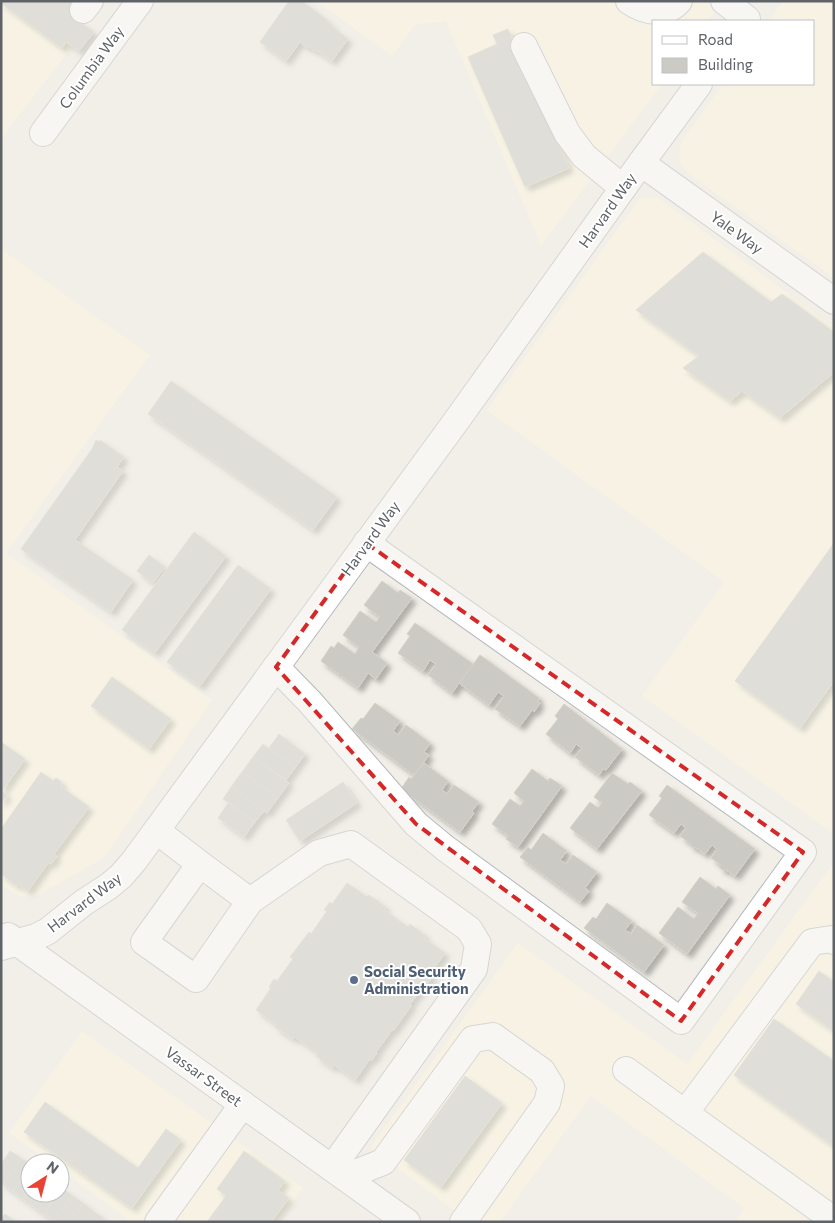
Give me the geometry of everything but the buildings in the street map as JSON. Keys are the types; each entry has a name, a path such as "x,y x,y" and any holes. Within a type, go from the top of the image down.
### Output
{"street":[{"name":"Columbia Way","path":"43,133 140,1"},
{"path":"629,1 636,7 656,12 674,7 679,1"},
{"path":"724,1 751,14"},
{"path":"524,46 566,133 584,156 623,188"},
{"name":"Harvard Way","path":"7,940 36,937 48,931 83,903 109,886 134,861 454,424 698,85"},
{"name":"Yale Way","path":"641,163 834,302"},
{"path":"276,667 310,702 416,824 453,854 681,1021 803,852 366,543"},
{"path":"156,830 250,901"},
{"path":"200,864 144,942 196,979 250,901 319,853 351,844 469,929 478,944 474,969 338,1173"},
{"path":"685,1113 812,942 831,939 834,941"},
{"name":"Vassar Street","path":"7,940 243,1104 407,1222"},
{"path":"338,1173 383,1162 473,1039 493,1036 542,1071 551,1086 547,1103 462,1222"},
{"path":"626,1070 834,1220"},
{"path":"158,1222 243,1104"}],"highlighted area":[{"path":"366,543 803,852 681,1021 416,824 276,667"}],"shaded area":[{"path":"1,1 107,1 1,139"},
{"path":"316,1 723,1 709,20 652,20 652,85 661,85 541,246 446,21 415,25 392,56"},
{"path":"783,1 834,1 834,278 696,179 684,169 680,162 679,152 682,141 722,85 815,85 815,20 770,20"},
{"path":"657,197 834,327 834,834 642,696 724,582 487,410 640,198"},
{"path":"1,249 150,355 6,553 212,700 105,857 39,895 29,897 19,896 1,884"},
{"path":"834,862 834,1222 735,1222 744,1208 591,1096 500,1222 470,1222 370,1148 518,943 687,1064"},
{"path":"82,1031 303,1188 279,1222 128,1222 126,1217 70,1177 70,1153 37,1153 9,1133"}],"place":[{"name":"Social Security Administration","path":"354,980"}]}
